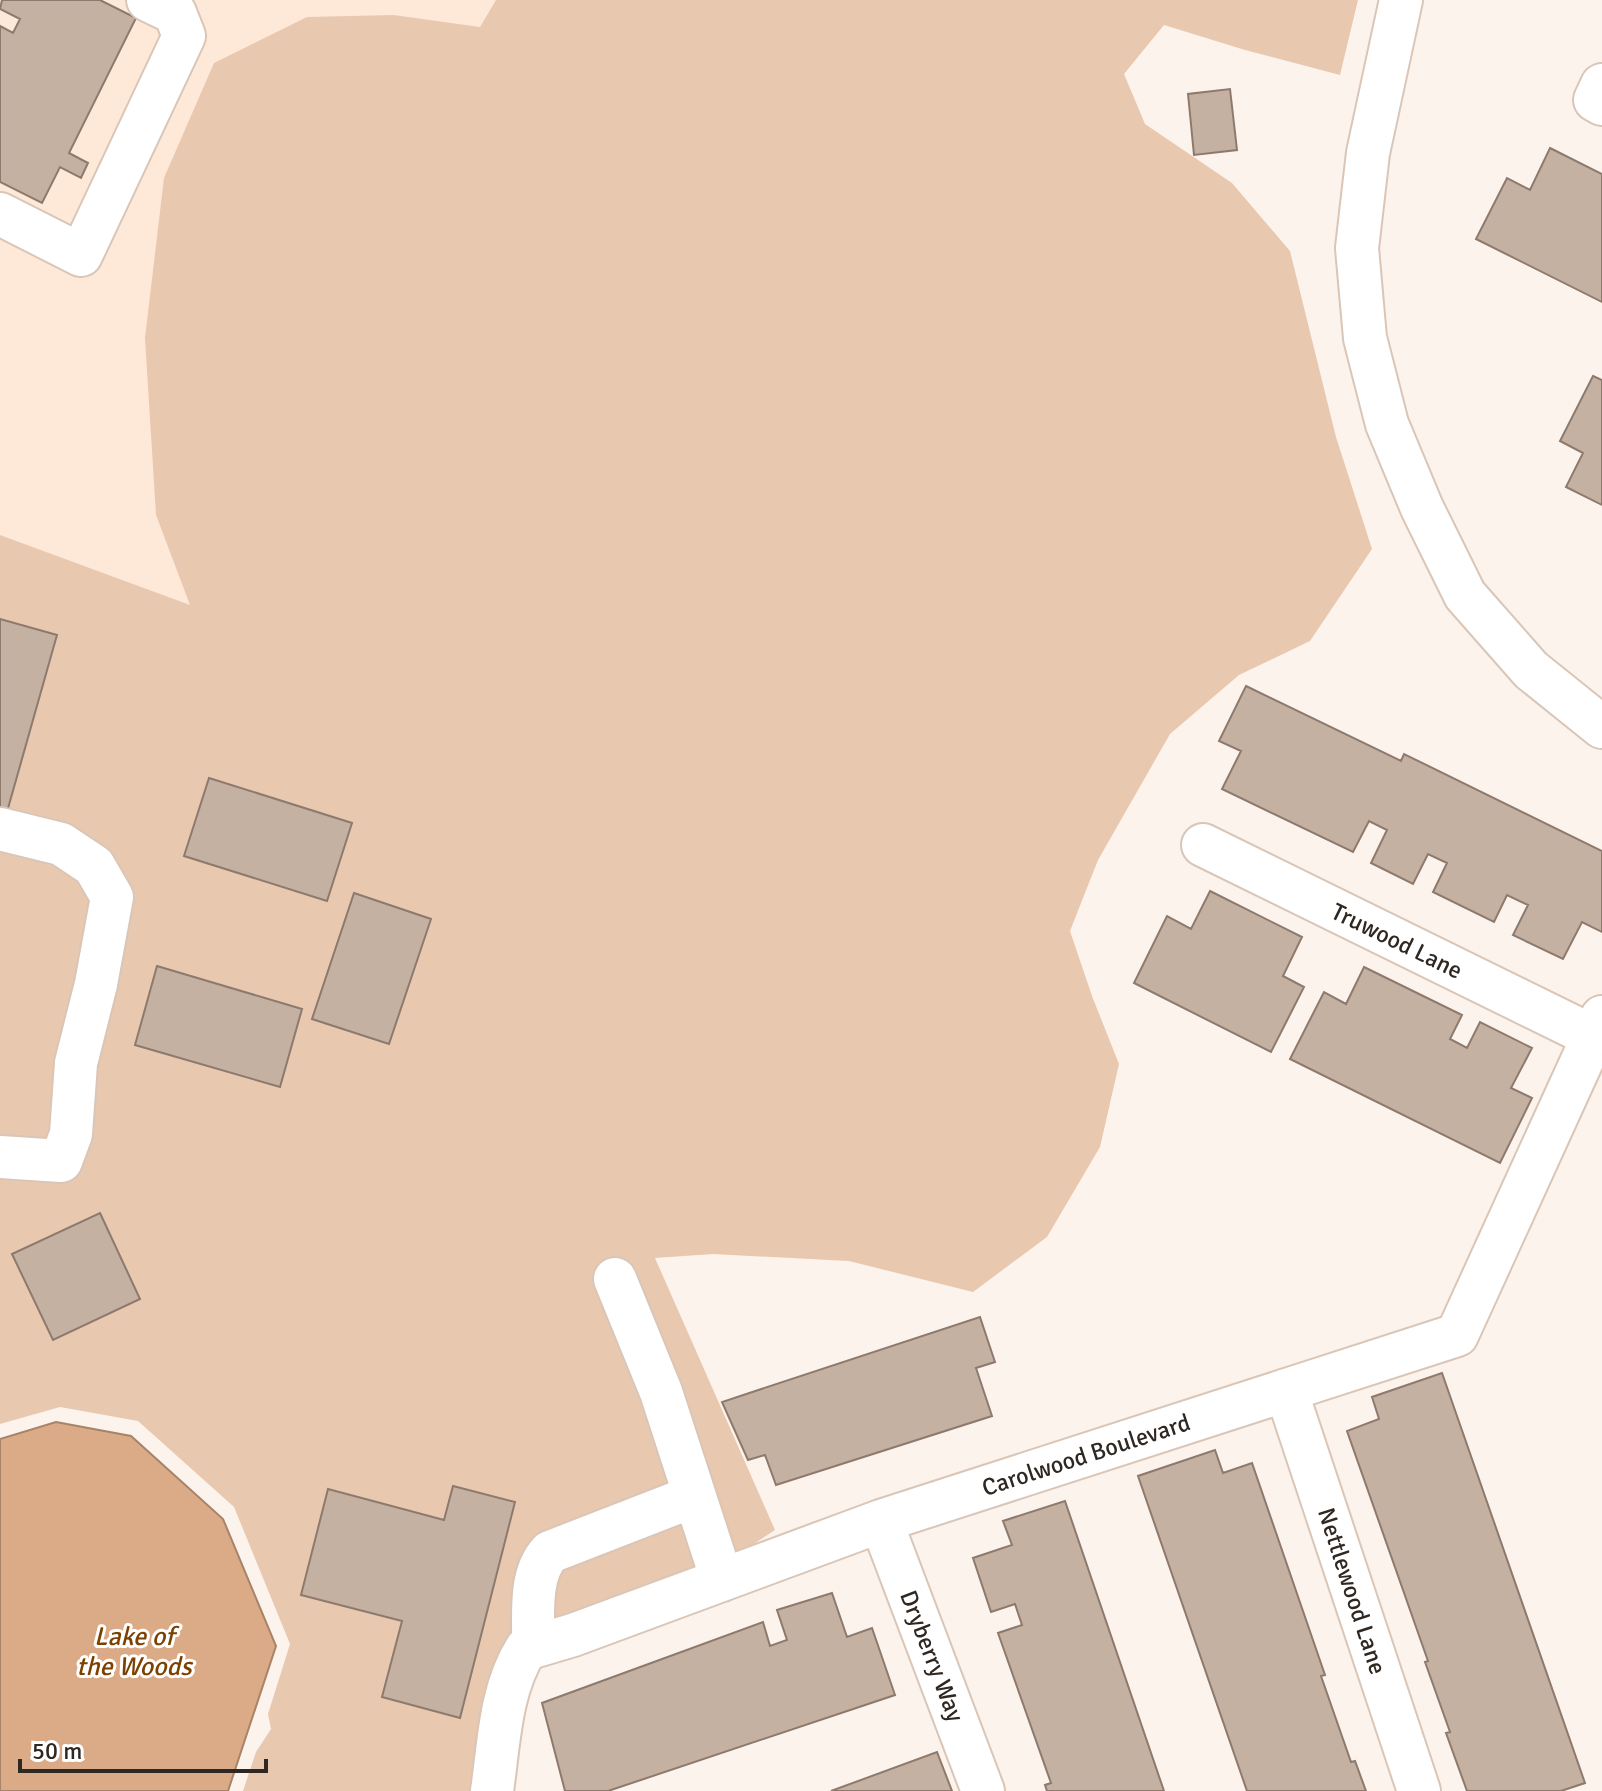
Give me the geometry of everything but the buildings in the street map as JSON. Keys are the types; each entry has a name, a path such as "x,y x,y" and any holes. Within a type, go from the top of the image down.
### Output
{"street":[{"path":"0,214 81,255 184,36 175,13 148,0"},
{"path":"1401,0 1368,153 1357,248 1365,338 1387,424 1422,508 1465,595 1531,670 1602,727"},
{"path":"1602,85 1595,100 1602,104"},
{"path":"0,829 61,844 94,866 112,897 96,984 76,1063 71,1134 61,1161 0,1157"},
{"name":"Truwood Lane","path":"1203,845 1597,1026"},
{"name":"Carolwood Boulevard","path":"533,1647 881,1521 1457,1335 1597,1026"},
{"path":"615,1279 661,1392 722,1580"},
{"name":"Nettlewood Lane","path":"1286,1390 1419,1791"},
{"path":"492,1791 507,1694 517,1663 526,1649 533,1647 535,1584 542,1561 550,1552 694,1496"},
{"name":"Dryberry Way","path":"881,1521 983,1791"}],"shaded area":[{"path":"0,0 496,0 480,27 394,15 156,515 191,606 0,535"},
{"path":"496,0 1358,0 1340,75 1164,25 1124,74 1145,124 1232,183 1290,251 1336,437 1372,549 1310,641 1239,675 1170,734 1098,860 1070,931 1119,1064 1100,1147 1047,1237 973,1292 849,1261 713,1254 655,1258 775,1530 734,1557 524,1631 475,1791 243,1791 256,1752 271,1729 268,1714 290,1644 234,1507 138,1421 60,1407 0,1424 0,535 190,605 156,515 145,338 164,178 214,63 307,17 394,15 480,27"}],"water":[{"name":"Lake of the Woods","path":"56,1422 131,1436 223,1519 276,1646 228,1791 0,1791 0,1439"}]}
